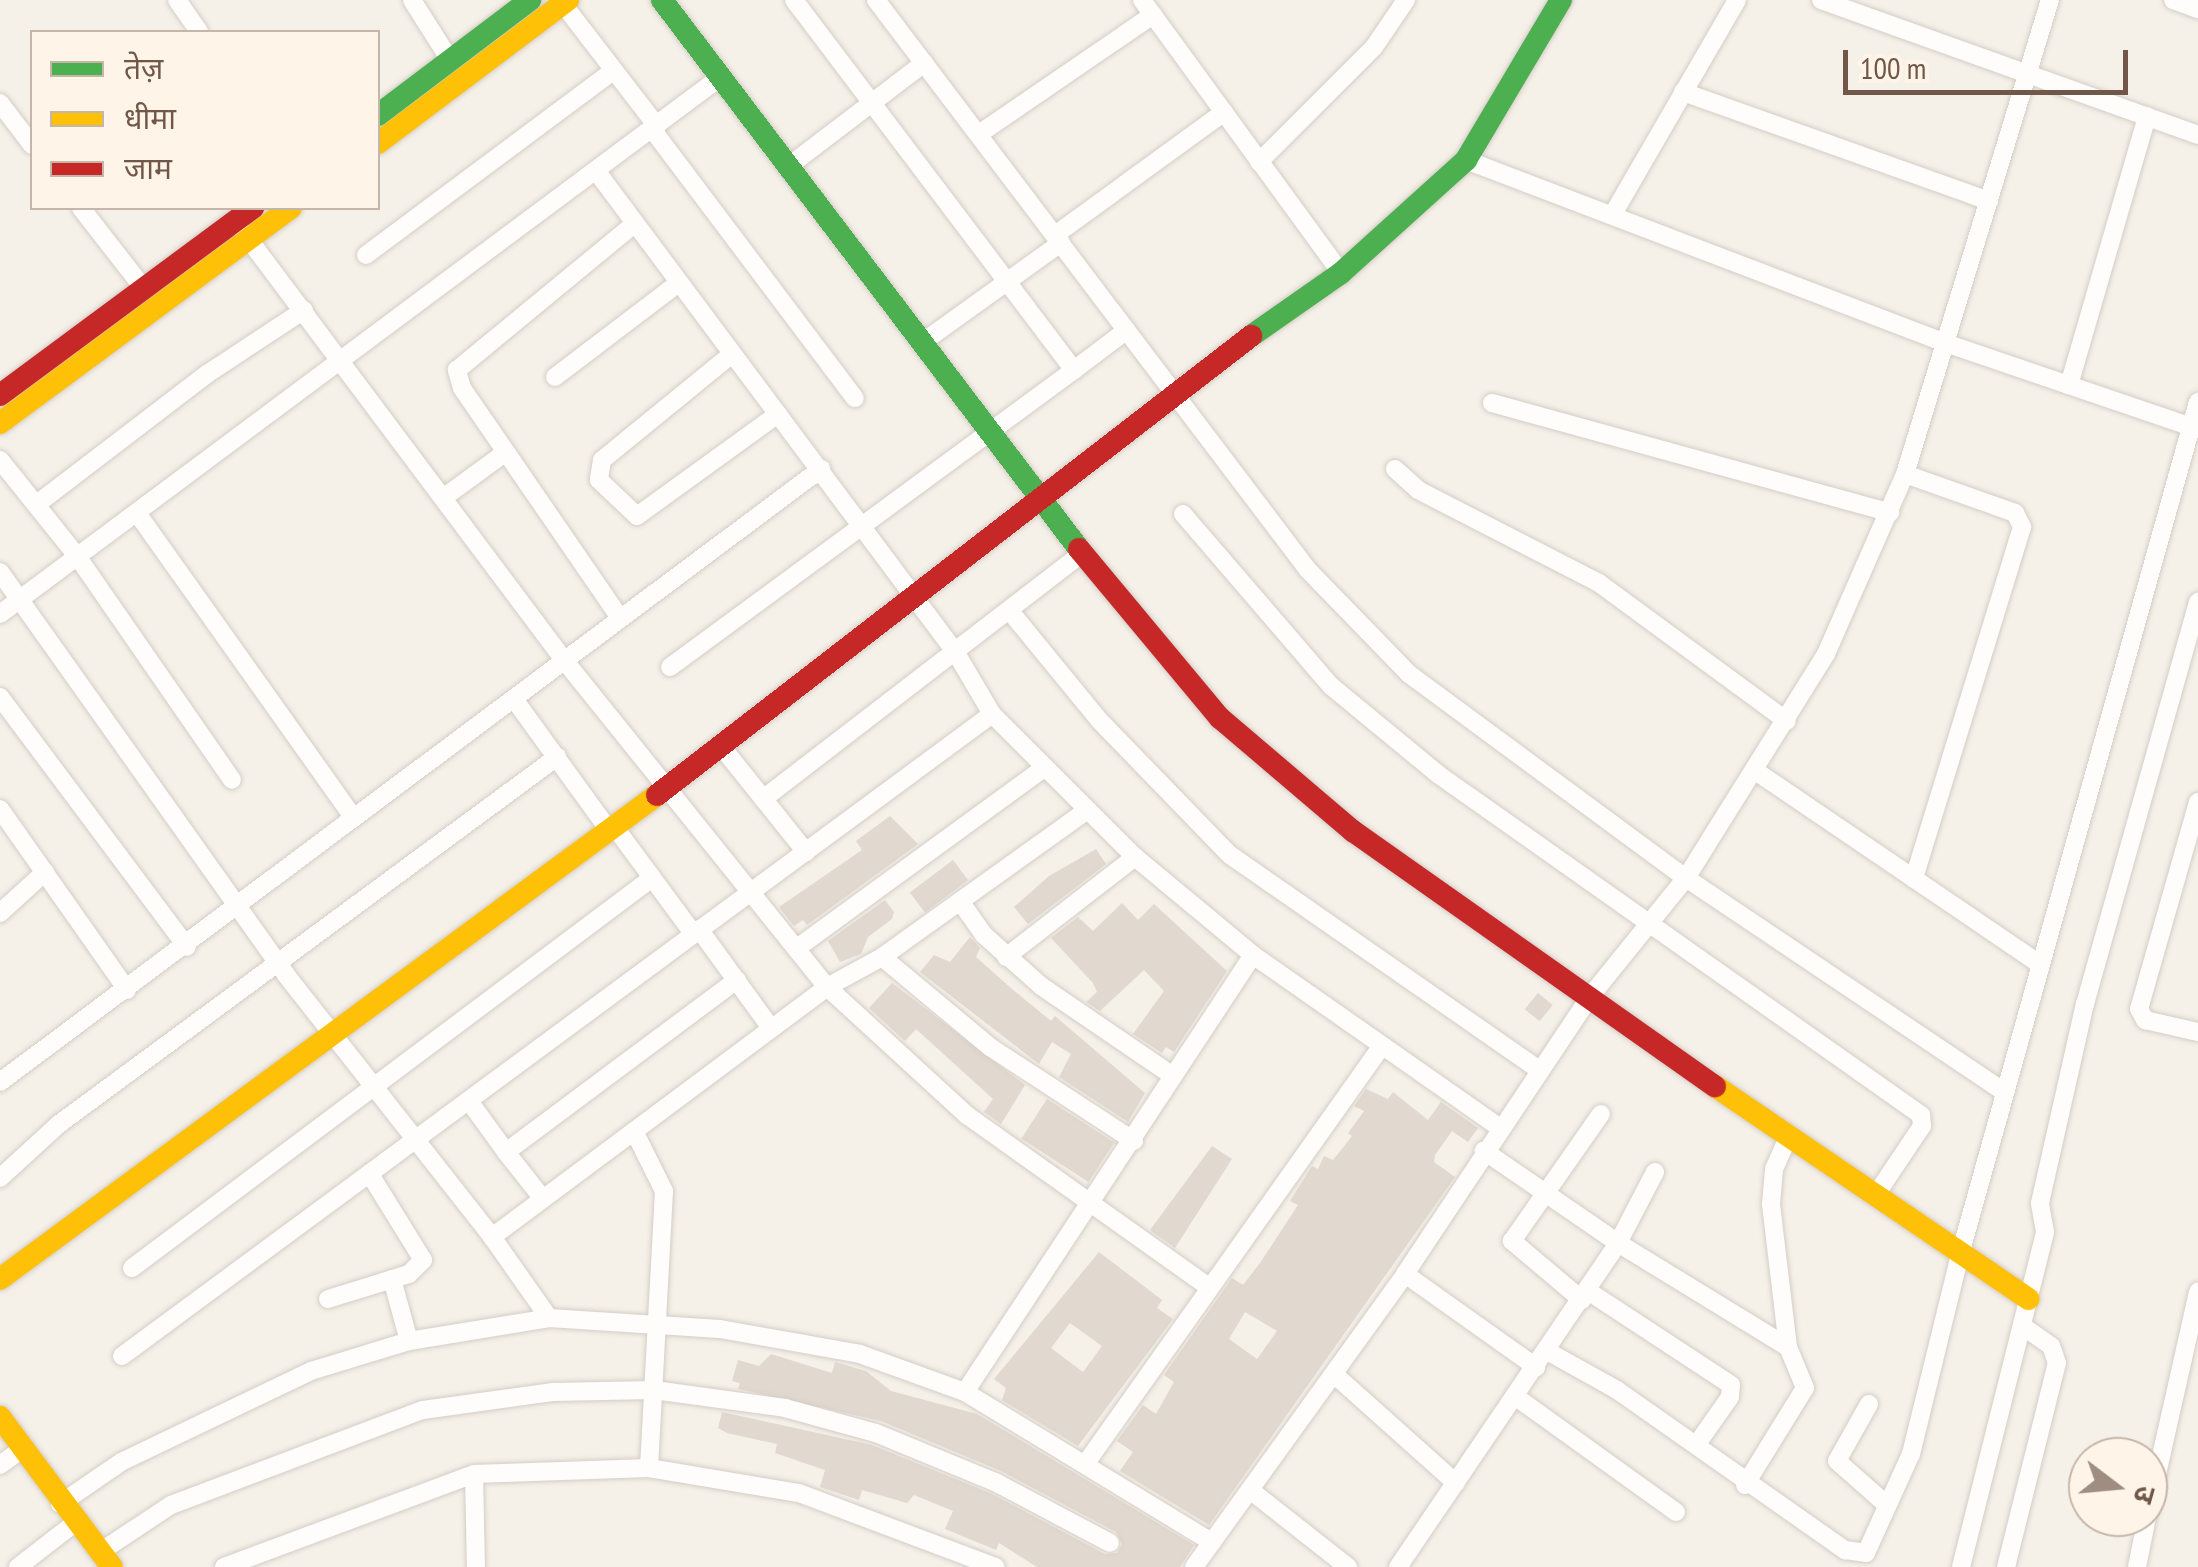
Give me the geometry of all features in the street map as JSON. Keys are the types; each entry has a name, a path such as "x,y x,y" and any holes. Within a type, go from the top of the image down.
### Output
{"street":[{"path":"177,0 198,30"},
{"path":"412,0 450,60"},
{"path":"380,112 530,0"},
{"path":"662,0 1184,680 1300,792 1589,998 1789,1134 1959,1258 2028,1299"},
{"path":"794,0 1074,370"},
{"path":"876,0 1308,570 1409,674 1686,878 2005,1092"},
{"path":"1259,162 1374,46 1406,0"},
{"path":"0,1279 331,1031 668,788 1173,390 1341,274 1466,160 1561,0"},
{"path":"1613,214 1737,0"},
{"path":"1822,0 2198,135"},
{"path":"1194,1567 1405,1274 1589,998 1686,878 1757,772 1846,615 1890,513 1948,344 2050,0"},
{"path":"2173,0 2198,10"},
{"path":"380,142 566,2 654,128 855,398"},
{"path":"979,134 1147,8 1341,274"},
{"path":"790,166 870,99 924,63"},
{"path":"366,254 614,70"},
{"path":"0,614 719,78"},
{"path":"1683,92 1989,202"},
{"path":"0,102 30,142"},
{"path":"923,342 1008,282 1224,112"},
{"path":"2069,385 2147,116"},
{"path":"1466,160 1948,344 2195,428"},
{"path":"597,172 956,652 992,714 1134,856 1253,956 1500,1128"},
{"path":"83,210 144,289"},
{"path":"0,396 144,289 246,222 285,210"},
{"path":"246,222 304,310 564,660 826,987 968,1116 1207,1286"},
{"path":"1,421 246,222"},
{"path":"620,618 462,388 460,363 634,224"},
{"path":"555,378 678,284"},
{"path":"37,504 207,374 304,310"},
{"path":"670,667 1127,330"},
{"path":"732,354 602,460 599,480 637,516 778,414"},
{"path":"1547,1351 1697,1444 1745,1486 1859,1556 1871,1544 1911,1454 1959,1258 2195,428 2198,402"},
{"path":"1492,403 1890,513"},
{"path":"443,498 506,452"},
{"path":"0,460 78,556 232,780"},
{"path":"1395,468 1418,490 1599,583 1787,721"},
{"path":"0,1082 241,908 353,817 822,469"},
{"path":"1904,474 2015,513 2022,527 1914,879"},
{"path":"137,513 353,817"},
{"path":"1184,514 1331,686 1439,775 1647,927 1922,1115 1922,1126 1874,1196"},
{"path":"764,798 1082,552"},
{"path":"0,572 278,962 418,1137 549,1318"},
{"path":"1960,1567 1972,1502 2045,1232 2041,1196 2085,1004 2198,602"},
{"path":"1009,610 1099,720 1230,855 1540,1070"},
{"path":"0,697 187,948"},
{"path":"514,699 611,828 772,1028"},
{"path":"122,1356 992,714"},
{"path":"721,746 806,852"},
{"path":"0,1178 59,1124 557,757"},
{"path":"798,948 1044,768"},
{"path":"1757,772 2041,965"},
{"path":"2198,802 2138,1009 2145,1020 2198,1032"},
{"path":"0,809 127,990"},
{"path":"492,1238 826,987 882,957 1087,810"},
{"path":"1006,957 1134,856"},
{"path":"0,912 45,872"},
{"path":"132,1268 375,1082 652,878"},
{"path":"960,902 1006,957 1119,1044 1173,1076"},
{"path":"965,1392 1091,1207 1253,956"},
{"path":"882,957 990,1046 1134,1141"},
{"path":"506,1152 736,980"},
{"path":"1086,1463 1207,1286 1381,1047"},
{"path":"469,1101 543,1199"},
{"path":"1601,1114 1512,1241 1585,1296 1731,1386 1730,1397 1697,1444"},
{"path":"634,1131 664,1191 649,1468"},
{"path":"1745,1486 1805,1388 1788,1347 1771,1204 1774,1169 1789,1134"},
{"path":"1484,1151 1618,1243 1788,1347"},
{"path":"1398,1567 1585,1296 1656,1172"},
{"path":"328,1300 392,1279 419,1266 423,1256 368,1174"},
{"path":"1405,1274 1536,1367"},
{"path":"392,1279 410,1341"},
{"path":"2168,1437 2191,1347 2198,1292"},
{"path":"60,1504 121,1462 311,1372 410,1341 549,1318 659,1325 860,1354 965,1392 1212,1542"},
{"path":"2006,1567 2056,1364 2052,1346 2022,1326"},
{"path":"1335,1374 1456,1483"},
{"path":"0,1418 60,1504 106,1560 171,1505 422,1410 552,1392 654,1390 785,1408 860,1428 996,1482 1110,1543"},
{"path":"1516,1397 1676,1512"},
{"path":"1869,1404 1837,1461 1886,1504"},
{"path":"0,1465 22,1449"},
{"path":"224,1567 474,1474 649,1468 799,1493 996,1567"},
{"path":"474,1474 476,1567"},
{"path":"1250,1490 1348,1567"},
{"path":"1136,1516 1146,1499"},
{"path":"18,1567 76,1522"},
{"path":"2137,1567 2143,1537"}],"building":[{"path":"890,816 918,844 807,925 803,920 794,926 779,907 862,850 856,841"},
{"path":"1096,849 1106,864 1028,924 1014,907 1049,876"},
{"path":"953,860 968,880 925,912 910,892"},
{"path":"885,900 894,912 892,919 868,937 861,954 840,962 828,941"},
{"path":"1122,903 1138,920 1154,904 1227,971 1174,1052 1166,1047 1162,1053 1133,1034 1164,991 1144,970 1100,1011 1086,1002 1097,992 1093,983 1051,938 1078,917 1093,931"},
{"path":"970,937 980,948 976,957 1051,1021 1055,1016 1145,1093 1128,1122 1059,1077 1071,1054 1052,1042 1039,1064 920,972 934,955 950,962"},
{"path":"892,983 1025,1085 1001,1124 984,1112 993,1099 916,1029 905,1041 869,1008"},
{"path":"1538,993 1553,1005 1540,1021 1525,1009"},
{"path":"1366,1089 1388,1099 1393,1092 1428,1120 1441,1102 1478,1128 1468,1142 1452,1131 1435,1155 1434,1162 1455,1177 1209,1525 1120,1471 1133,1452 1117,1441 1143,1405 1156,1414 1174,1382 1164,1375 1232,1278 1243,1285 1298,1205 1290,1201 1312,1166 1318,1169 1324,1156 1333,1160 1352,1136 1348,1133 1364,1111 1354,1106","holes":["1245,1312 1277,1331 1257,1359 1229,1339"]},
{"path":"1047,1099 1114,1143 1088,1182 1021,1138"},
{"path":"1212,1146 1232,1159 1175,1248 1150,1230"},
{"path":"1099,1252 1162,1300 1157,1308 1173,1319 1078,1446 1002,1400 1006,1388 994,1379","holes":["1070,1323 1102,1346 1083,1372 1051,1348"]},
{"path":"771,1354 832,1373 835,1362 866,1371 891,1391 977,1414 1194,1545 1180,1567 1037,1567 999,1543 996,1550 945,1529 953,1511 914,1495 907,1503 862,1490 859,1500 820,1487 825,1470 775,1453 777,1444 718,1428 722,1412 872,1445 990,1493 1105,1554 1117,1553 1122,1544 1116,1532 1001,1471 881,1421 738,1389 740,1383 732,1381 738,1360 759,1366"}],"traffic: fast":[{"path":"380,113 530,0"},
{"path":"662,0 1079,549"},
{"path":"1251,336 1341,273 1466,160 1561,0"}],"traffic: slow":[{"path":"380,141 568,0"},
{"path":"0,423 288,210"},
{"path":"0,1279 657,795"},
{"path":"1715,1086 2028,1299"},
{"path":"0,1417 112,1567"}],"traffic: jam":[{"path":"0,395 250,210"},
{"path":"657,795 1251,336"},
{"path":"1079,549 1220,718 1353,831 1715,1086"}]}
